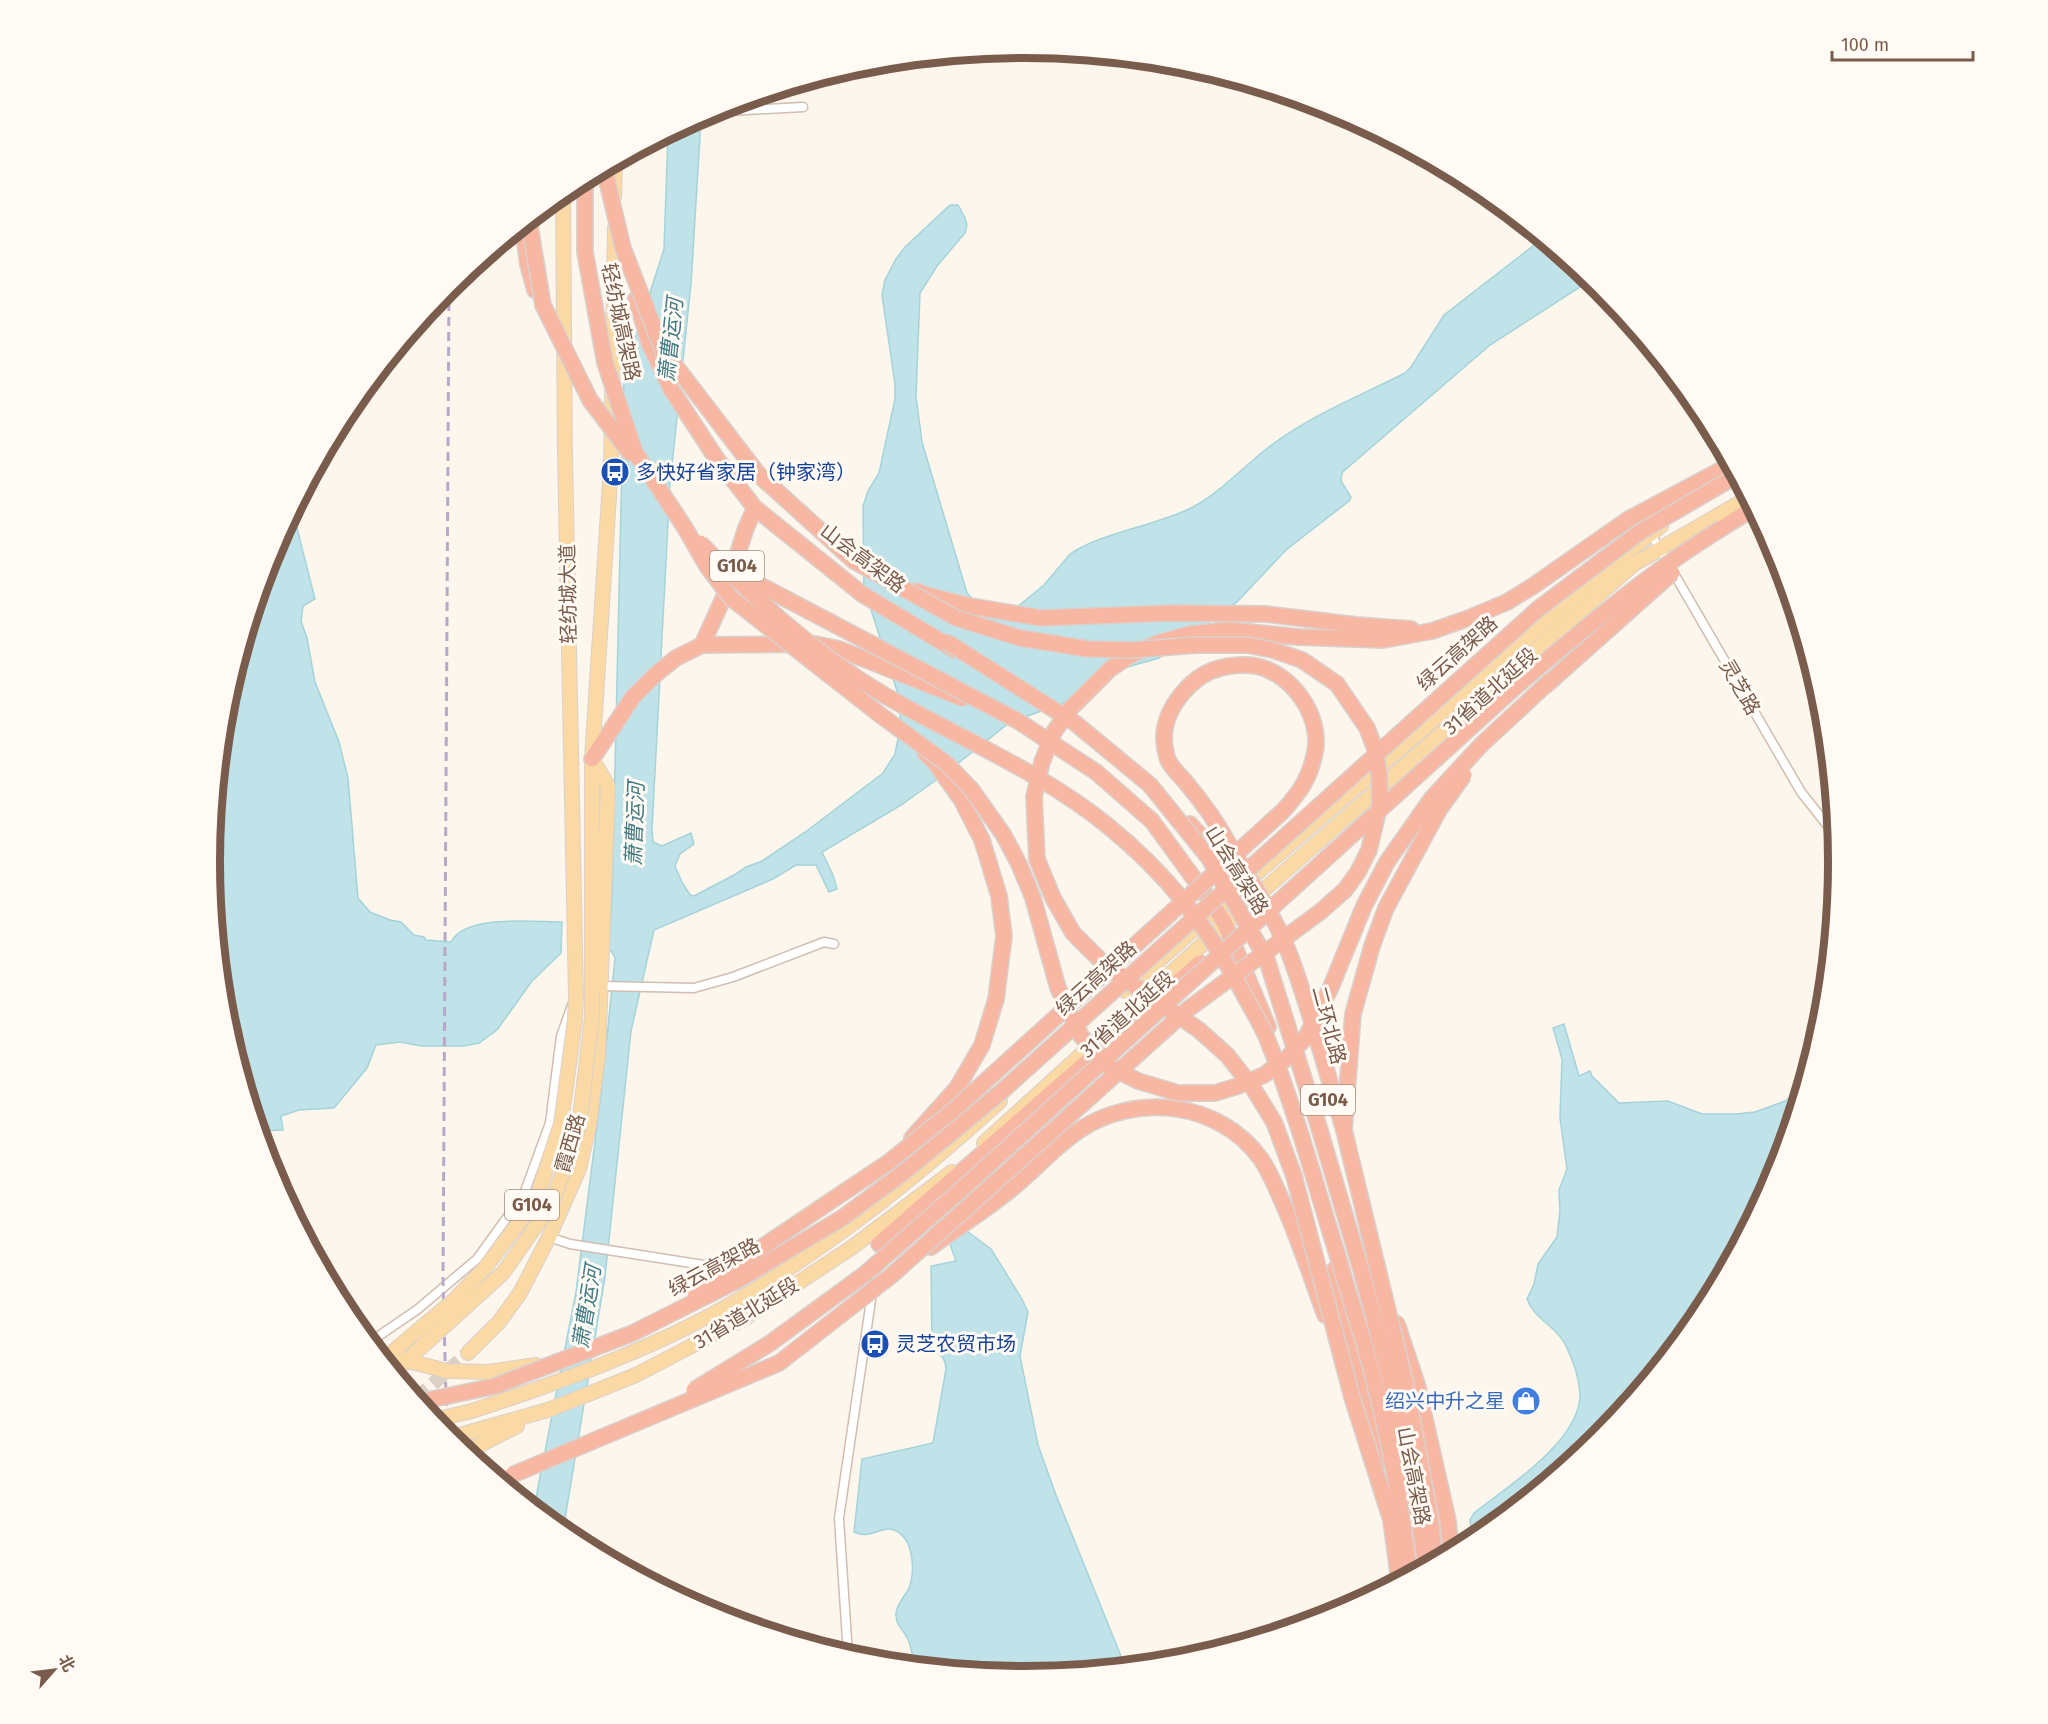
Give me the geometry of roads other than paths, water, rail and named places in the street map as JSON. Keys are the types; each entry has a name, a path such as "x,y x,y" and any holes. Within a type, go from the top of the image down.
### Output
{"highway":[{"name":"轻纺城高架路","path":"606,176 623,248 656,346 673,376"},
{"name":"轻纺城高架路","path":"585,190 585,252 605,363 634,452 685,528"},
{"name":"G104","path":"530,229 543,304 590,400 667,502 754,582 1018,721 1096,772 1152,821 1216,909 1225,924 1279,1055 1304,1138 1355,1353 1391,1521 1397,1573"},
{"name":"G104","path":"615,233 671,389 716,458 755,508"},
{"path":"524,234 528,265 539,304 564,365"},
{"path":"656,346 759,475 854,561 956,618 1020,638 1088,649 1248,645 1273,650 1302,660 1337,684 1367,728 1374,749 1379,774 1380,804 1369,850 1358,872 1345,890 1320,912 1187,1010 892,1275"},
{"name":"山会高架路","path":"673,376 746,484 813,548 856,584 1075,723 1150,785 1209,858 1267,960 1318,1124 1362,1273 1390,1379 1425,1559"},
{"path":"1397,1573 1391,1520 1343,1364 1294,1176 1274,1122 1253,1088 1227,1055 1199,1030 1106,966 1073,933 1053,898 1037,859 1034,797 1042,762 1054,732 1070,709 1110,669 1129,656 1158,643 1190,634 1228,630 1298,637 1383,640 1432,631 1507,602 1629,519 1724,468"},
{"name":"绿云高架路","path":"425,1398 495,1386 633,1333 748,1274 842,1218 904,1172 1001,1092 1538,609 1640,532 1730,479"},
{"path":"698,647 723,599 746,528 755,508"},
{"name":"二环北路","path":"755,508 862,594 1074,721 1148,777 1231,869 1254,900 1291,964 1367,1233 1417,1383 1448,1521 1450,1543"},
{"path":"506,1476 659,1411 769,1344 865,1274 972,1181 1513,689 1604,612 1700,542 1747,512"},
{"path":"685,528 707,566 731,598 947,764 971,789 1003,834 1019,864 1033,898 1058,988 1082,1036 1110,1066 1138,1081 1178,1093 1215,1093 1238,1086 1264,1075 1287,1058 1306,1037 1331,987 1364,906 1387,862 1432,798 1482,744 1722,528"},
{"name":"山会高架路","path":"685,528 748,592 813,648 884,694 985,747 1066,795 1107,825 1158,871 1190,906 1222,954 1265,1034 1305,1147 1372,1373 1403,1520 1408,1567"},
{"path":"854,561 926,595 970,606 1041,618 1171,613 1266,614 1432,631"},
{"path":"592,759 633,697 676,658 698,647 815,644 839,649 1018,721"},
{"path":"633,1333 890,1162 956,1108 1133,948 1177,907 1230,859 1239,851 1275,819 1283,811 1304,787 1316,750 1315,730 1309,711 1290,684 1257,666 1220,668 1198,678 1181,693 1170,713 1164,737 1168,761 1221,830 1231,848 1236,857 1241,866 1263,901 1292,959 1344,1130 1405,1381 1435,1552"},
{"path":"1344,1130 1353,1014 1365,965 1386,908 1439,810 1479,753 1551,680"},
{"path":"879,714 933,760 961,799 982,840 999,896 1004,936 996,999 982,1045 957,1088 890,1162"},
{"path":"879,1244 1200,963"},
{"path":"1164,980 1200,963 1222,965 1248,979"},
{"path":"506,1476 779,1363 892,1275 1010,1190 1064,1142 1086,1126 1110,1115 1139,1107 1187,1110 1207,1116 1245,1140 1261,1160 1273,1180 1290,1222 1343,1364"}],"main road":[{"name":"G104","path":"592,759 610,466 615,171"},
{"name":"轻纺城大道","path":"563,205 576,996"},
{"path":"444,1418 545,1387 636,1351 723,1308 813,1253 844,1231 942,1154 1243,885 1626,553 1710,488 1730,478"},
{"name":"31省道北延段","path":"461,1435 551,1409 636,1374 745,1318 851,1248 955,1170 1225,924 1634,564 1742,501"},
{"path":"468,1353 500,1322 520,1293 549,1238 579,1169 589,1126 595,1086 601,988 597,960 597,912 608,786 592,759"},
{"name":"霞西路","path":"400,1367 503,1273 552,1203 579,1126 592,1017 601,988"},
{"name":"霞西路","path":"390,1354 454,1300 485,1268 536,1200 561,1124 575,1020 576,996"},
{"path":"391,1356 447,1371 488,1372 531,1367 640,1329 744,1280 813,1253"},
{"path":"385,1348 419,1328"},
{"path":"475,1448 551,1409"}],"street":[{"path":"744,110 803,107"},
{"name":"灵芝路","path":"1651,534 1801,792 1827,824"},
{"path":"601,988 694,988 733,977 824,942 834,944"},
{"path":"377,1337 418,1309 477,1259 524,1194 550,1122 561,1036 576,996"},
{"path":"549,1238 570,1244 710,1266"},
{"path":"847,1645 839,1518 879,1244"}],"water":[{"name":"萧曹运河","path":"700,128 691,284 670,484 652,830 653,842 662,846 691,833 694,844 680,854 675,866 690,895 694,896 746,867 762,861 808,830 883,773 895,754 901,724 898,694 864,588 863,506 868,491 879,473 895,399 895,384 882,295 885,280 905,247 950,205 958,205 965,218 967,225 965,233 937,266 920,293 916,396 922,442 967,593 974,600 1016,608 1044,585 1070,554 1083,546 1193,507 1213,494 1284,436 1318,416 1405,373 1444,315 1536,244 1583,285 1490,345 1345,470 1341,481 1351,497 1349,501 1286,550 1237,602 1159,658 1117,670 1081,696 1009,723 901,805 822,852 837,889 829,892 816,865 796,865 773,879 654,930 631,1031 605,1277 565,1520 536,1499 576,1292 602,1086 615,958 608,950 612,900 624,374 664,249 668,142"},
{"path":"294,527 297,528 315,599 303,606 301,621 307,638 315,682 339,742 348,778 358,898 370,912 401,922 414,935 424,937 426,940 451,942 459,933 485,923 562,922 561,953 532,981 497,1030 479,1043 464,1046 421,1046 400,1042 376,1045 367,1068 334,1108 299,1110 281,1116 283,1130 267,1131 248,1070 236,1019 227,967 220,862 227,757 236,705 263,604"},
{"path":"1564,1024 1579,1076 1590,1071 1592,1076 1619,1103 1668,1101 1702,1114 1736,1114 1755,1112 1785,1101 1792,1095 1766,1169 1745,1217 1720,1264 1661,1351 1628,1392 1554,1466 1471,1529 1470,1520 1474,1513 1523,1476 1556,1445 1569,1428 1577,1411 1580,1393 1568,1349 1556,1332 1530,1306 1527,1299 1534,1284 1538,1264 1557,1237 1560,1211 1559,1190 1567,1169 1560,1118 1562,1059 1553,1028"},
{"path":"956,1223 991,1249 1028,1312 1020,1356 1038,1445 1122,1660 1024,1666 971,1664 913,1658 909,1642 896,1618 899,1603 911,1581 912,1558 907,1543 893,1529 867,1534 854,1532 862,1459 933,1443 946,1369 942,1357 932,1350 931,1266 956,1261 945,1230"}],"tunnel":[{"path":"422,1394 468,1353"}],"railway":[{"path":"447,1420 443,1280 449,301"}],"place":[{"name":"多快好省家居（钟家湾）","path":"615,472"},
{"name":"灵芝农贸市场","path":"875,1344"},
{"name":"绍兴中升之星","path":"1526,1401"}]}
